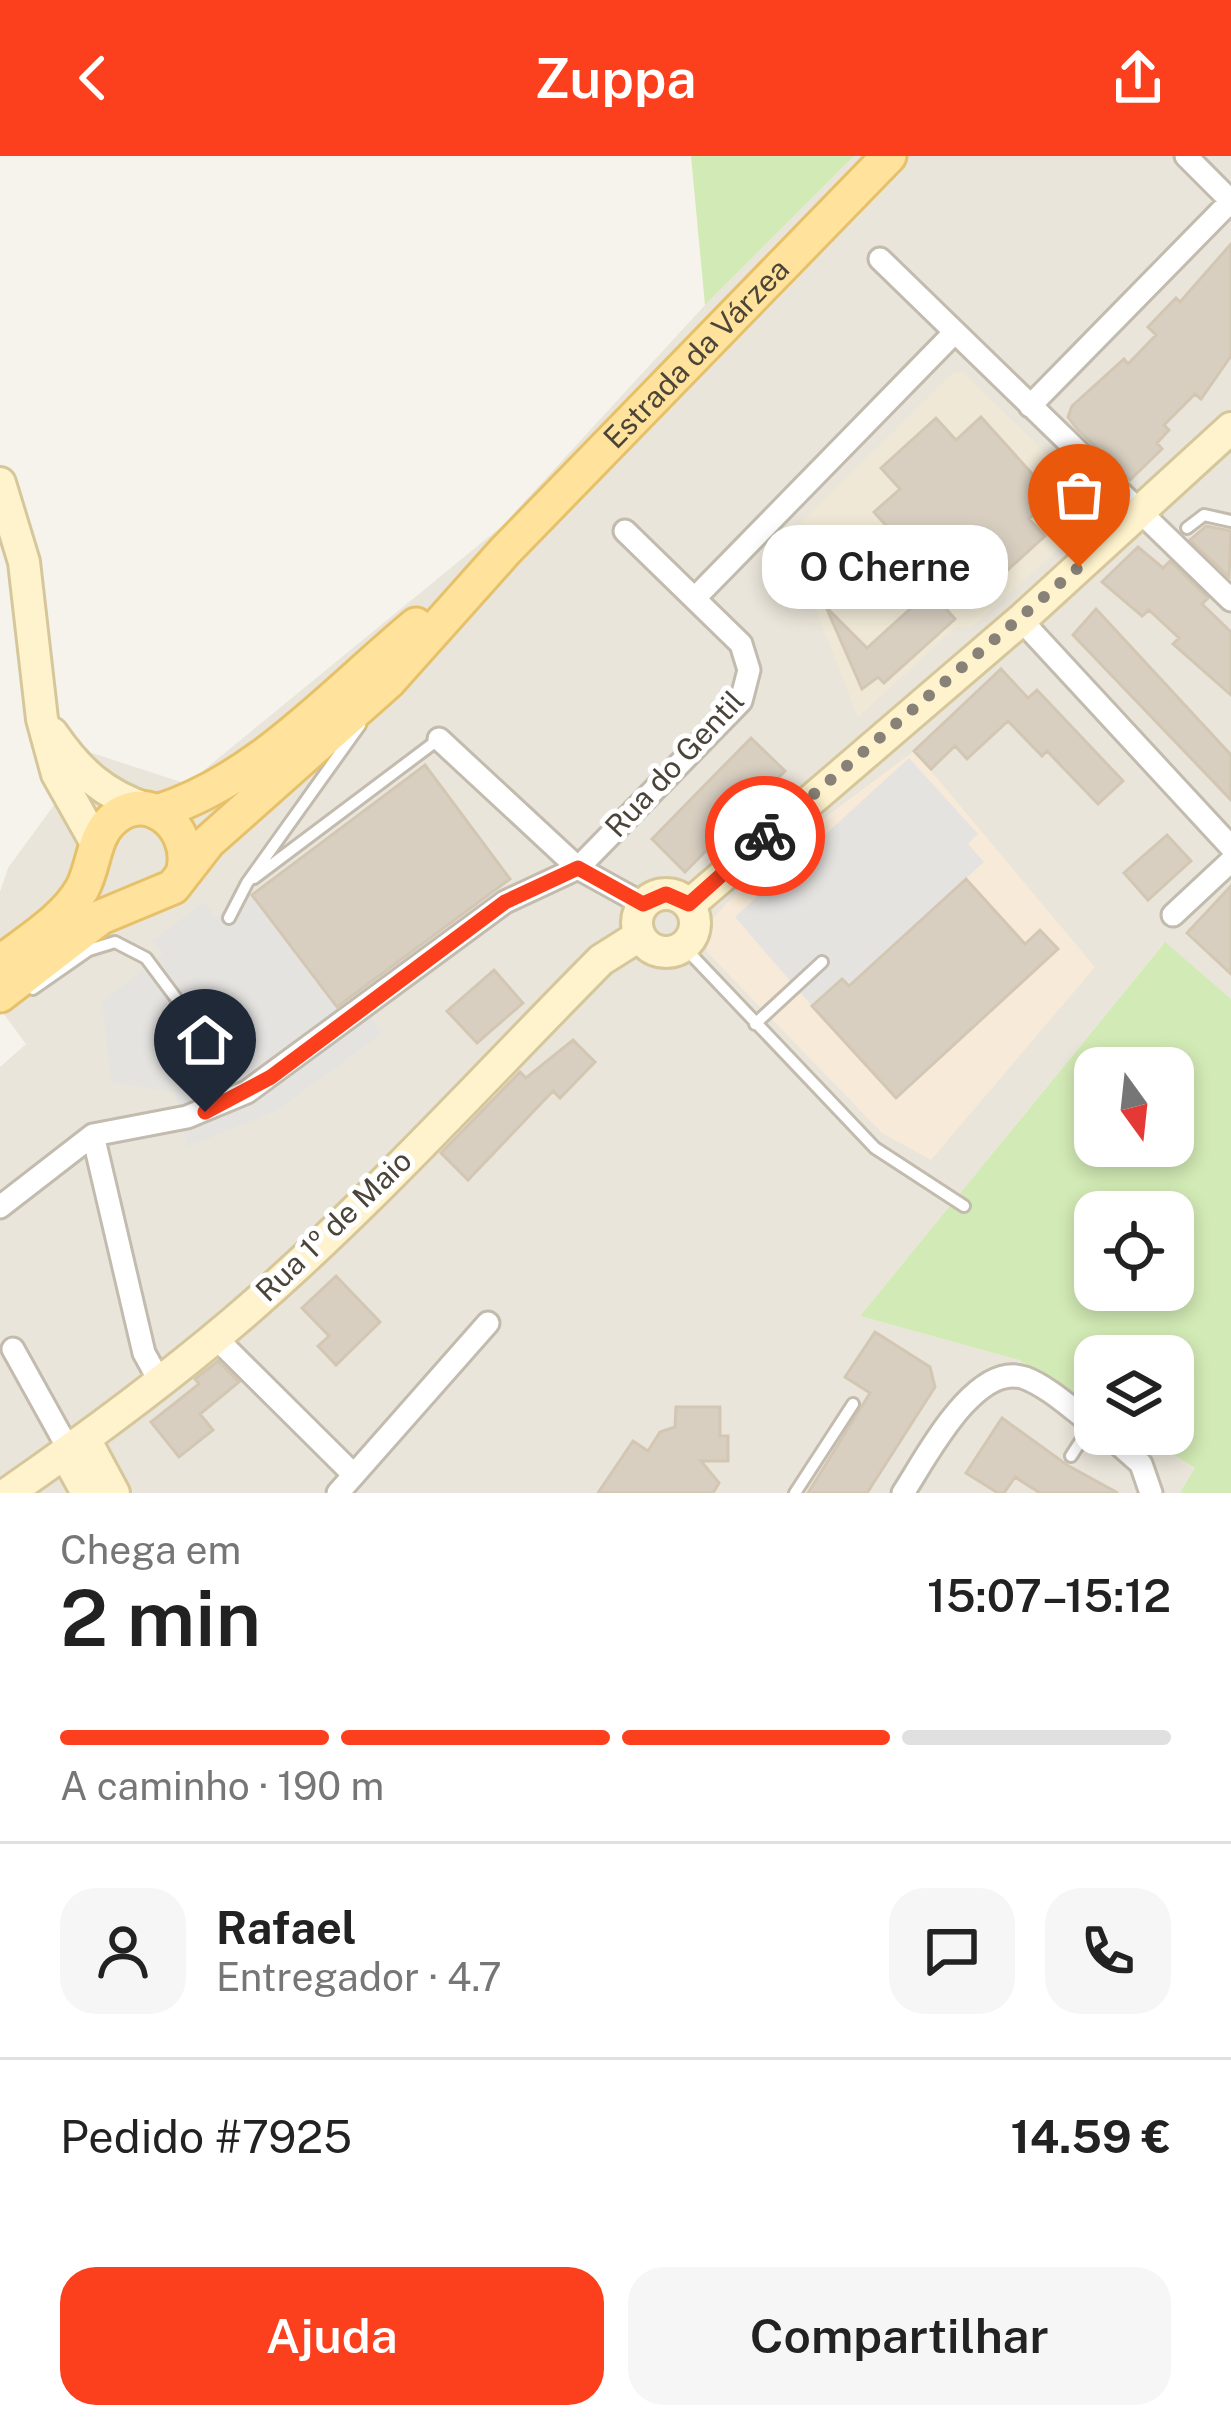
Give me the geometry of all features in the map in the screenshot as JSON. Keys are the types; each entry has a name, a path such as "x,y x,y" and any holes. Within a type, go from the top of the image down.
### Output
{"main road":[{"name":"Estrada da Várzea","path":"0,994 100,917 173,887 184,869 388,682 506,551 889,156"},
{"name":"Estrada da Várzea","path":"0,963 72,903 118,816 197,800 233,779 506,551"},
{"path":"152,810 184,838 184,869"},
{"path":"96,851 112,889 143,900"}],"street":[{"path":"1030,406 1231,201 1186,156"},
{"path":"880,260 1231,600"},
{"path":"695,598 955,332"},
{"path":"689,904 1021,620 1231,428"},
{"path":"0,483 24,562 42,718 57,774 96,851"},
{"name":"Rua do Gentil","path":"625,532 741,644 749,670 745,694 578,868 643,904"},
{"path":"1021,620 1230,861 1173,915"},
{"path":"42,718 82,771 112,797 152,810"},
{"path":"0,1207 93,1135 187,1117 247,1093 505,902 578,868 439,739"},
{"path":"666,894 689,904 695,922 684,946 659,952 639,936 637,920 643,904 666,894"},
{"name":"Rua 1º de Maio","path":"8,1493 215,1337 336,1229 602,960 639,936"},
{"path":"93,1135 144,1353 160,1382"},
{"path":"338,1493 488,1323"},
{"path":"215,1337 353,1475"},
{"path":"13,1349 73,1448 114,1493"},
{"path":"903,1493 961,1405 986,1385 1012,1376 1026,1378 1074,1411"},
{"path":"73,1448 86,1493"},
{"path":"1130,1455 1141,1464 1151,1493"}],"lane":[{"path":"1187,528 1204,515 1231,521"},
{"path":"229,918 247,884 388,682"},
{"path":"247,884 439,739"},
{"path":"0,1011 89,950 115,942 146,958 190,1017"},
{"path":"684,946 874,1148 964,1206"},
{"path":"755,1024 822,962"},
{"path":"794,1493 853,1404"},
{"path":"1071,1456 1074,1453"}],"shaded area":[{"path":"854,156 1231,156 1231,999 1164,943 1079,1047 1074,1047 1074,1053 860,1316 1019,1360 1074,1394 1074,1455 1173,1455 1196,1469 1180,1493 0,1493 0,1067 26,1044 0,1009 0,892 8,868 92,753 187,784 502,526 705,305"},
{"path":"962,372 1103,509 971,628 956,627 858,717 787,537 953,373"},
{"path":"914,751 1095,967 931,1160 882,1133 707,952 707,925 760,866"},
{"path":"909,758 978,834 968,844 984,862 849,986 841,979 812,1006 735,917"},
{"path":"252,894 337,1007 354,995 383,1033 276,1111 187,1147 175,1092 111,1083 102,1001 163,955 153,940 204,902 215,916"}],"green space":[{"path":"691,156 854,156 705,305"},
{"path":"1165,942 1231,999 1231,1493 1180,1493 1195,1468 1174,1455 1194,1455 1194,1335 1074,1335 1074,1394 1019,1360 860,1316 1074,1054 1074,1167 1194,1167 1194,1047 1079,1047"}],"building":[{"path":"1231,244 1231,356 1201,399 1195,394 1164,425 1169,430 1157,443 1162,449 1130,480 1077,429 1068,417 1072,406 1124,359 1128,364 1156,335 1148,327 1176,298 1180,302"},
{"path":"981,417 1053,497 1029,519 1045,536 990,586 974,568 947,593 874,512 900,489 881,468 936,418 956,440"},
{"path":"1206,526 1231,531 1229,577 1190,540"},
{"path":"1138,547 1163,568 1170,561 1208,598 1202,604 1231,632 1231,695 1173,644 1179,638 1149,610 1142,616 1102,582"},
{"path":"930,591 955,619 884,683 878,677 862,689 826,607 867,648"},
{"path":"1096,609 1231,755 1231,800 1073,635"},
{"path":"1001,669 1028,698 1037,690 1123,781 1098,804 1047,751 1042,756 1008,721 967,759 955,746 931,769 914,751"},
{"path":"751,738 785,771 685,872 652,839"},
{"path":"425,765 510,879 337,1007 252,895"},
{"path":"1167,835 1191,861 1148,900 1124,873"},
{"path":"966,879 1025,944 1040,930 1058,949 896,1098 812,1006 842,979 849,986"},
{"path":"1231,886 1231,974 1187,933"},
{"path":"494,970 523,1003 477,1043 447,1011"},
{"path":"573,1040 595,1062 560,1098 553,1091 468,1180 441,1153 520,1072 526,1078"},
{"path":"336,1276 380,1322 336,1365 318,1346 329,1336 302,1308"},
{"path":"875,1332 930,1367 935,1387 867,1493 808,1493 870,1393 845,1377"},
{"path":"218,1361 239,1382 200,1414 213,1430 179,1457 151,1422 199,1384 195,1379"},
{"path":"676,1407 720,1407 720,1436 728,1436 728,1461 701,1461 719,1483 713,1493 598,1493 633,1441 648,1451 660,1432 675,1427"},
{"path":"1002,1418 1067,1465 1118,1493 1040,1493 1015,1477 1004,1493 998,1493 966,1473"}],"way so far":[{"path":"765,836 1079,567"}],"place":[{"name":"O Cherne","path":"1079,567"}],"route":[{"path":"205,1112 271,1077 514,896 578,868 643,904 666,894 689,904 765,836"}]}
